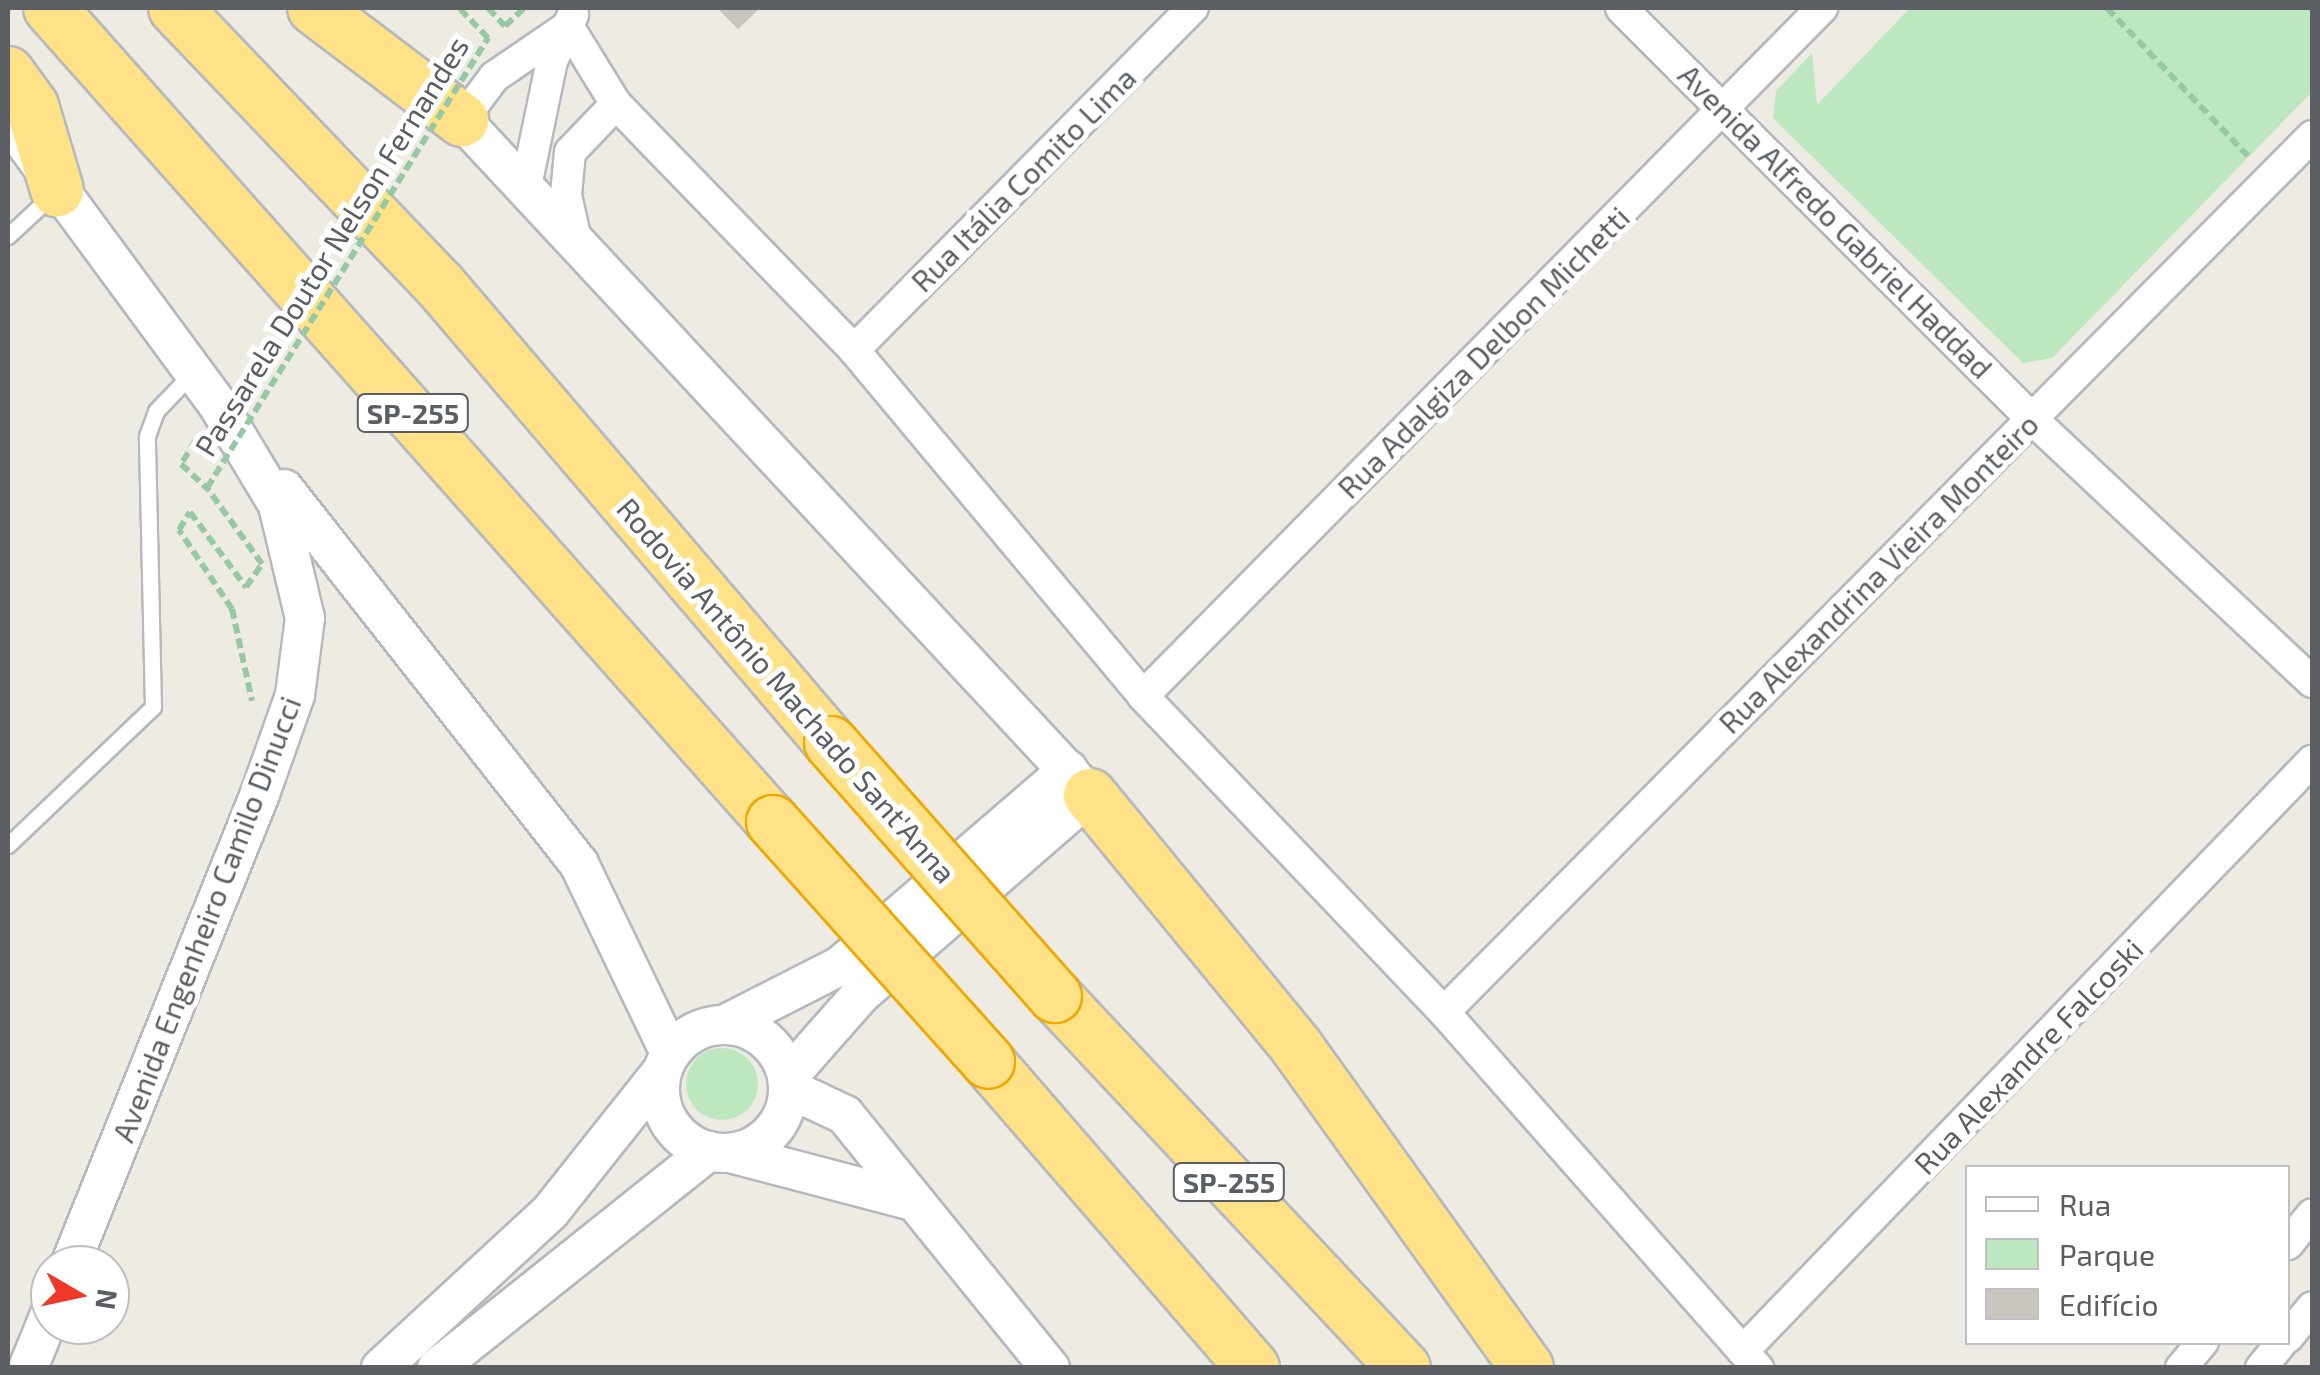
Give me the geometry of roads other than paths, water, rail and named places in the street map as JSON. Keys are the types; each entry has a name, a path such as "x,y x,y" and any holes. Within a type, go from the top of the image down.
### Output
{"highway":[{"name":"SP-255","path":"50,8 988,1062 1253,1368"},
{"name":"Rodovia Antônio Machado Sant'Anna","path":"175,8 438,284 830,743 1055,996 1404,1368"},
{"path":"314,8 462,120"},
{"path":"8,73 32,106 57,190"},
{"path":"1079,782 1296,1046 1527,1368"}],"street":[{"name":"Rua Itália Comito Lima","path":"854,350 1193,8"},
{"name":"Avenida Alfredo Gabriel Haddad","path":"1621,8 1726,108 2032,418 2312,682"},
{"name":"Rua Adalgiza Delbon Michetti","path":"1143,696 1822,8"},
{"path":"576,14 494,76 462,120 526,186 579,252 1079,782"},
{"path":"576,14 616,104 854,350 1143,696 1444,1012 1751,1359"},
{"path":"526,186 576,14"},
{"path":"579,252 568,162 582,133 616,104"},
{"name":"Avenida Engenheiro Camilo Dinucci","path":"8,120 193,372 579,864 666,1062"},
{"name":"Rua Alexandrina Vieira Monteiro","path":"1444,1012 2312,136"},
{"name":"Avenida Engenheiro Camilo Dinucci","path":"8,162 57,190"},
{"name":"Avenida Engenheiro Camilo Dinucci","path":"78,1245 260,794 303,657 292,541 218,404"},
{"name":"Rua Alexandre Falcoski","path":"1751,1359 2312,761"},
{"path":"381,1368 550,1212 686,1037 726,1024 840,966 1079,782"},
{"path":"437,1368 719,1152 771,1132 788,1083 862,993 1079,782"},
{"path":"726,1024 766,1040 788,1083 845,1116 1050,1368"},
{"path":"666,1062 674,1130 719,1152 913,1200"},
{"path":"2290,1242 2312,1214"},
{"path":"2290,1334 2312,1307"},
{"path":"2182,1368 2201,1345"},
{"path":"2261,1368 2280,1345"}],"lane":[{"path":"8,236 57,190"},
{"path":"8,845 153,707 147,436 156,411 193,372"}]}
